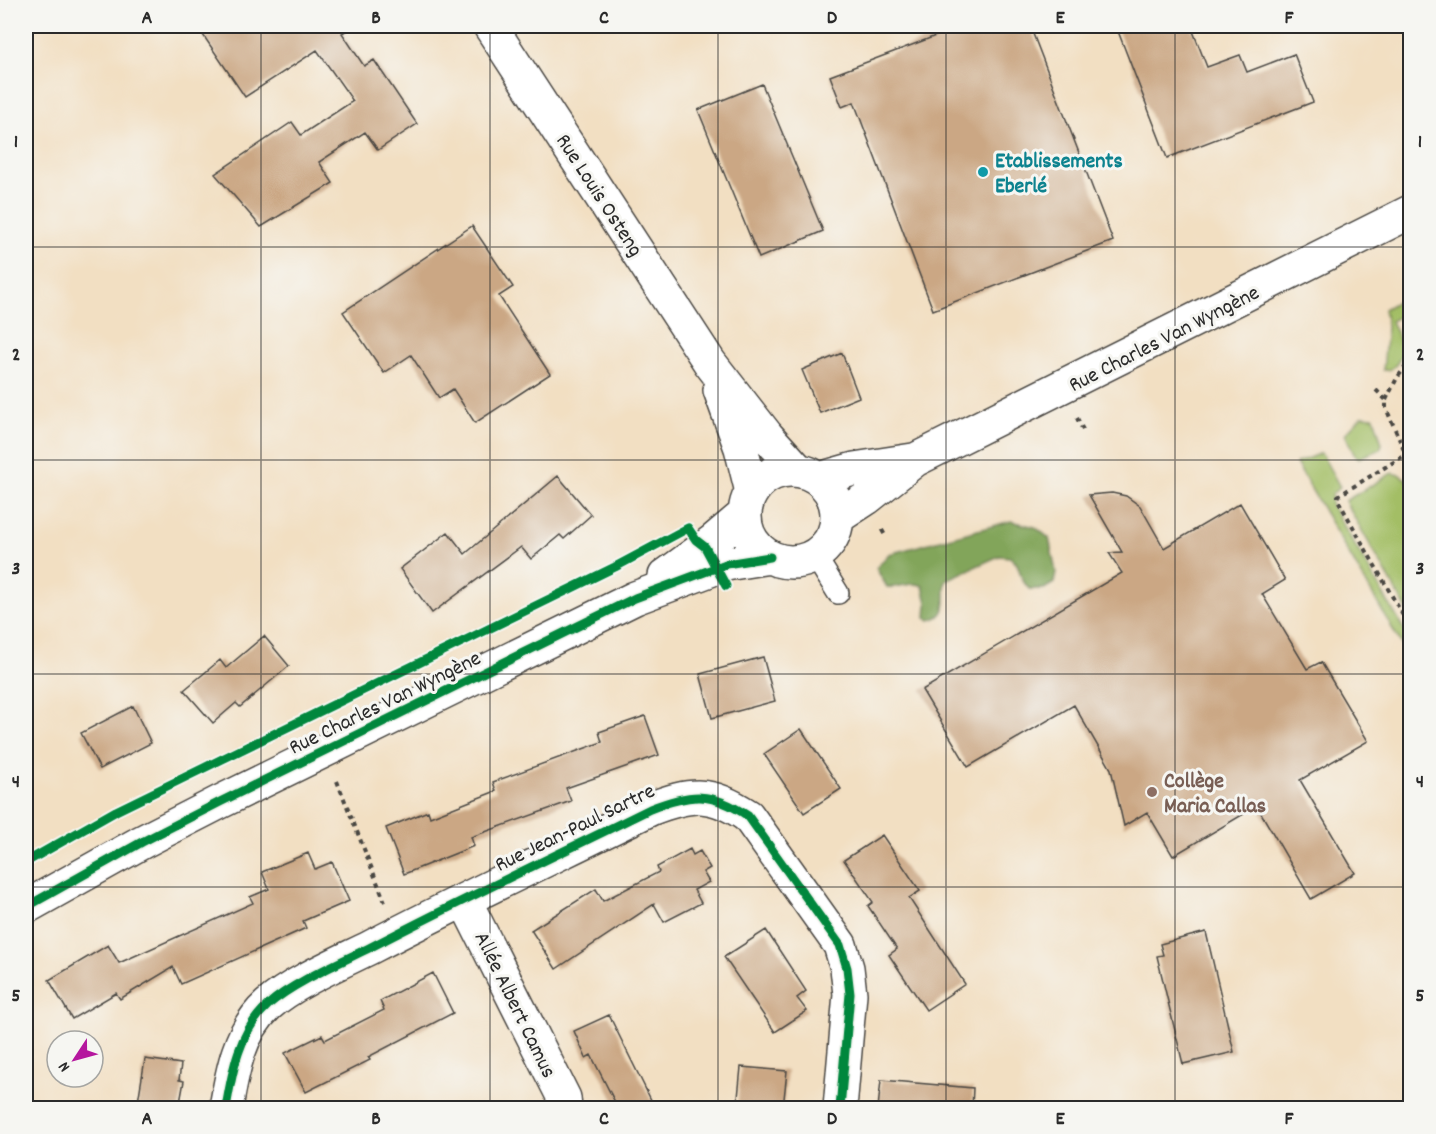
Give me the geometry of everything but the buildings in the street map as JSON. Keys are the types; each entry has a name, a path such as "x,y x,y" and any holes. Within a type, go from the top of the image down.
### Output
{"street":[{"name":"Rue Louis Osteng","path":"490,26 710,363 767,436 809,474"},
{"name":"Rue Charles Van Wyngène","path":"838,518 915,460 1410,212"},
{"name":"Rue Louis Osteng","path":"710,363 741,448 749,503"},
{"name":"Rue Charles Van Wyngène","path":"809,474 915,460"},
{"path":"784,470 809,474 830,489 836,503 838,518 835,532 827,546 815,556 801,561 785,562 770,557 751,539 746,527 749,503 760,482 771,474 784,470"},
{"name":"Rue Charles Van Wyngène","path":"635,598 713,541 749,503"},
{"name":"Rue Charles Van Wyngène","path":"26,907 220,802 635,598 726,564 770,557"},
{"name":"Rue Jean-Paul Sartre","path":"226,1108 232,1069 250,1026 267,1005 287,990 650,809 693,797 712,798 729,804 748,816 840,945 847,968 850,994 840,1108"},
{"name":"Allée Albert Camus","path":"465,900 564,1098 565,1108"}],"lane":[{"path":"815,556 838,593"}],"path":[{"path":"1410,361 1397,378 1386,400 1386,408 1408,453 1338,496 1338,500 1410,628"},
{"path":"1376,390 1386,400"},
{"path":"337,780 397,934"}],"green space":[{"path":"1410,294 1410,311 1391,321 1404,350 1394,367 1383,370 1387,327 1384,309"},
{"path":"1362,416 1374,417 1382,444 1380,449 1359,458 1354,454 1345,434"},
{"path":"1321,453 1340,487 1332,494 1331,504 1410,640 1410,659 1296,463"},
{"path":"1392,473 1410,482 1410,615 1345,501"},
{"path":"1011,521 1035,527 1049,538 1056,572 1054,583 1044,589 1029,589 1023,581 1017,564 1010,557 999,556 946,580 944,610 937,618 930,620 926,618 927,603 923,586 914,584 887,587 876,568 889,554"}],"cycle path":[{"path":"26,862 116,811 615,567 688,528 696,540 705,547 726,586"},
{"path":"26,907 142,842 220,802 635,598 726,564 770,557"},
{"path":"226,1108 234,1066 250,1027 268,1005 290,989 317,973 650,809 677,800 700,797 723,802 748,816 840,945 847,968 850,994 840,1108"}],"place":[{"name":"Etablissements Eberlé","path":"983,172"},
{"name":"Collège Maria Callas","path":"1152,792"}]}
